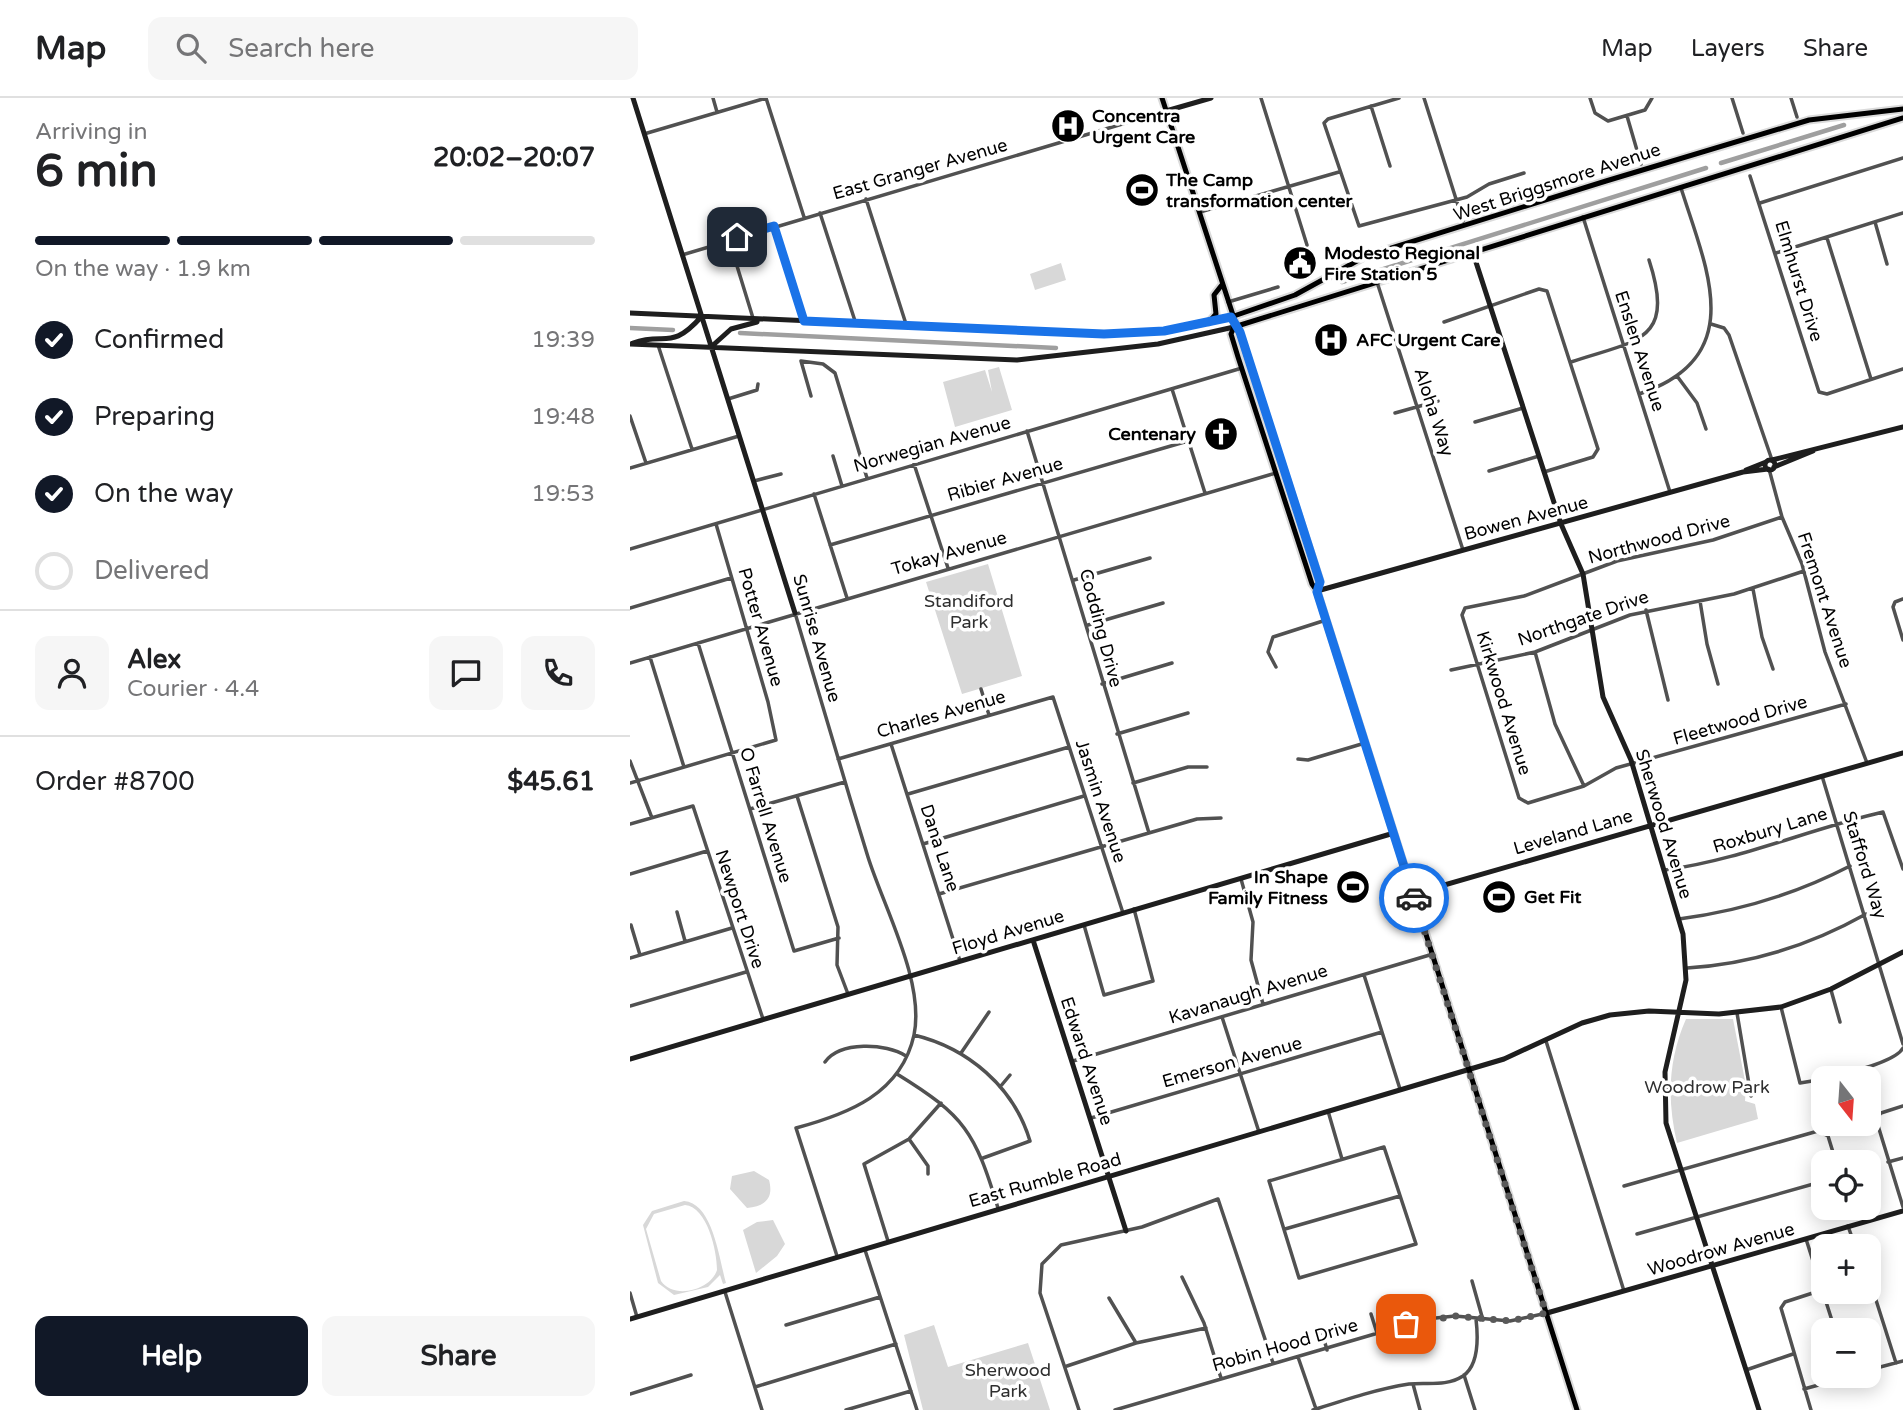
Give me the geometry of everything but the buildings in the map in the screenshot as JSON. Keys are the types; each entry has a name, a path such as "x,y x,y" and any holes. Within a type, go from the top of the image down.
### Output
{"main road":[{"path":"1161,98 1234,327 1240,332 1320,582 1317,592"},
{"name":"West Briggsmore Avenue","path":"1231,317 1295,295 1366,256 1606,181 1809,120 1903,109"},
{"path":"1577,1410 1317,592 1312,584 1231,334 1234,327 1903,118"},
{"path":"1209,322 1216,314 1214,295 1221,286"}],"street":[{"name":"Sunrise Avenue","path":"633,98 763,509 845,782 909,976 915,1004 914,1035 906,1056 897,1074 879,1093 859,1107 796,1128 837,1256"},
{"path":"713,98 717,112"},
{"path":"644,134 766,98 804,217"},
{"path":"1166,111 1211,98"},
{"path":"1261,98 1307,245"},
{"path":"1399,98 1324,122 1359,226 1456,199 1489,184 1524,173"},
{"path":"1424,98 1464,221"},
{"path":"1590,98 1595,113 1601,119 1609,121 1645,110 1653,98"},
{"path":"1732,98 1743,133"},
{"path":"1791,98 1797,117"},
{"path":"1371,106 1390,166"},
{"name":"East Granger Avenue","path":"682,255 1166,111"},
{"path":"1627,116 1641,164"},
{"path":"1760,203 1903,158"},
{"path":"1198,213 1339,172"},
{"name":"Elmhurst Drive","path":"1750,176 1821,393 1871,379"},
{"path":"1639,394 1677,376 1698,353 1711,324 1712,287 1680,186"},
{"path":"866,200 907,326"},
{"path":"820,213 856,324"},
{"path":"1776,253 1903,214"},
{"name":"Enslen Avenue","path":"1583,217 1670,493"},
{"path":"1875,222 1887,264"},
{"path":"774,226 804,321"},
{"path":"1826,238 1871,379 1903,369"},
{"path":"729,240 754,319"},
{"name":"Sherwood Avenue","path":"1474,253 1561,524 1583,574 1605,706 1633,764 1679,919 1686,968 1681,1014 1667,1057 1663,1097 1669,1136 1759,1410"},
{"path":"1570,362 1624,346 1647,331 1658,311 1659,290 1649,260"},
{"name":"Aloha Way","path":"1377,282 1463,550"},
{"path":"1226,302 1278,287"},
{"path":"1444,322 1544,289 1598,452 1593,457 1545,472"},
{"path":"630,313 1104,334 1164,331 1231,317"},
{"path":"630,344 641,340 671,340 689,331 702,316"},
{"path":"711,348 731,329 752,322 778,320"},
{"name":"Fremont Avenue","path":"1711,324 1724,328 1729,335 1765,446 1782,517 1804,571 1825,652 1867,763"},
{"path":"630,344 1024,359 1158,344 1234,327"},
{"path":"658,345 692,450"},
{"path":"811,396 801,361 824,364 835,373 867,478"},
{"name":"Norwegian Avenue","path":"630,549 1242,368"},
{"path":"1677,376 1696,403 1706,429"},
{"path":"728,399 757,390 758,384"},
{"path":"1172,389 1205,493"},
{"path":"1395,413 1438,401"},
{"path":"1475,422 1524,408"},
{"path":"630,416 646,463"},
{"name":"Bowen Avenue","path":"1317,592 1901,426"},
{"name":"Codding Drive","path":"1027,431 1088,625 1101,684 1149,833"},
{"path":"630,468 739,436"},
{"name":"Ribier Avenue","path":"830,545 1188,441"},
{"path":"833,456 842,485"},
{"path":"1489,471 1539,456"},
{"path":"915,464 948,568"},
{"name":"Tokay Avenue","path":"630,663 1276,473"},
{"path":"754,481 781,474"},
{"path":"814,494 847,598"},
{"name":"Northwood Drive","path":"1464,610 1524,596 1632,557 1713,540 1782,517"},
{"name":"Potter Avenue","path":"716,524 768,702 776,740 732,753"},
{"path":"1074,580 1150,558"},
{"name":"Northgate Drive","path":"1451,670 1535,652 1646,610 1753,589 1804,571"},
{"path":"630,608 731,578"},
{"path":"1753,589 1762,637 1773,669"},
{"path":"1903,599 1894,604 1903,640"},
{"path":"1700,601 1718,684"},
{"path":"1088,625 1163,603"},
{"name":"Kirkwood Avenue","path":"1464,610 1476,663 1522,803"},
{"path":"1646,610 1668,700"},
{"path":"1276,667 1268,652 1273,637 1326,620"},
{"name":"O Farrell Avenue","path":"698,643 794,951 839,938"},
{"path":"1535,652 1555,724 1584,786"},
{"path":"650,657 684,767"},
{"path":"1101,684 1172,663"},
{"path":"981,689 989,715"},
{"name":"Charles Avenue","path":"838,759 1053,697"},
{"name":"Jasmin Avenue","path":"1053,697 1123,913"},
{"name":"Fleetwood Drive","path":"1522,803 1584,786 1616,768 1846,704"},
{"path":"1117,734 1188,713"},
{"path":"1298,759 1308,760 1365,743"},
{"name":"Dana Lane","path":"891,744 960,961"},
{"path":"908,794 1069,747"},
{"path":"630,783 732,753"},
{"name":"Leveland Lane","path":"1413,894 1903,753"},
{"path":"630,761 652,818 630,824"},
{"path":"1133,783 1188,767 1207,767"},
{"name":"Stafford Way","path":"1822,776 1866,914 1903,1048"},
{"path":"749,810 845,782"},
{"path":"797,796 839,938 838,971 848,994"},
{"path":"923,844 1084,796"},
{"name":"Newport Drive","path":"652,818 693,806 763,1019"},
{"name":"Roxbury Lane","path":"1665,870 1726,860 1837,823 1883,812 1903,869"},
{"path":"939,894 1197,819 1221,818"},
{"name":"Floyd Avenue","path":"630,1059 1394,833"},
{"path":"630,874 708,851"},
{"path":"1679,919 1768,901 1850,866"},
{"path":"1240,877 1253,922 1251,960 1263,1004"},
{"path":"1083,925 1104,995 1153,981 1134,909"},
{"path":"677,912 685,942"},
{"path":"1686,968 1740,962 1777,953 1830,933 1866,914"},
{"path":"631,925 640,955"},
{"path":"630,958 732,928"},
{"name":"Edward Avenue","path":"1033,940 1126,1231"},
{"name":"East Rumble Road","path":"630,1319 1504,1059 1582,1023 1610,1015 1649,1011 1681,1014 1737,1013 1781,1007 1831,989 1903,952"},
{"name":"Kavanaugh Avenue","path":"1072,1061 1433,954"},
{"path":"630,1006 746,972"},
{"path":"1364,975 1400,1090"},
{"path":"1831,989 1840,1022"},
{"path":"1781,1007 1800,1083 1811,1081"},
{"path":"961,1054 989,1012"},
{"path":"1737,1013 1751,1096"},
{"path":"1222,1017 1259,1132"},
{"name":"Emerson Avenue","path":"1091,1118 1382,1032"},
{"path":"914,1035 961,1054 1000,1087 1017,1110 1030,1141 983,1158"},
{"path":"1546,1041 1624,1291"},
{"path":"825,1062 830,1056 863,1046 885,1048 906,1056"},
{"path":"1866,1066 1879,1062 1903,1048"},
{"path":"897,1074 942,1103 970,1132 983,1158 998,1208"},
{"path":"1000,1087 1010,1075"},
{"path":"888,1241 864,1164 909,1139 942,1103"},
{"path":"1903,1106 1877,1116 1903,1209"},
{"path":"1328,1111 1342,1159"},
{"path":"1624,1186 1818,1131 1828,1136 1832,1150"},
{"path":"909,1139 928,1166 928,1174"},
{"path":"1384,1147 1416,1244 1299,1278 1269,1181 1342,1159 1384,1147"},
{"path":"1888,1162 1903,1158"},
{"path":"1637,1234 1811,1185"},
{"path":"1284,1230 1400,1196"},
{"path":"1079,1410 1067,1367 1041,1299 1038,1280 1044,1261 1061,1245 1126,1231 1180,1215 1218,1199 1273,1363"},
{"name":"Woodrow Avenue","path":"1546,1313 1903,1209"},
{"path":"1848,1226 1851,1234"},
{"path":"1806,1239 1811,1255"},
{"path":"864,1248 917,1410"},
{"path":"1182,1277 1206,1328 1221,1378"},
{"path":"1472,1281 1483,1320"},
{"path":"725,1292 762,1410"},
{"path":"630,1293 638,1317"},
{"path":"1811,1294 1782,1305 1793,1354 1811,1410"},
{"path":"786,1325 880,1297"},
{"path":"1110,1298 1136,1343"},
{"path":"1421,1298 1426,1320"},
{"path":"1877,1304 1896,1363"},
{"name":"Robin Hood Drive","path":"1115,1410 1426,1320 1455,1316 1476,1320 1511,1321 1546,1313"},
{"path":"1371,1314 1377,1333"},
{"path":"1298,1357 1315,1410 1413,1384 1437,1384 1464,1375 1475,1354 1476,1320"},
{"path":"1067,1367 1136,1343 1206,1328"},
{"path":"1321,1329 1327,1350"},
{"path":"755,1387 896,1345"},
{"path":"1745,1370 1793,1354"},
{"path":"1881,1367 1903,1361"},
{"path":"630,1394 691,1375"},
{"path":"1464,1375 1475,1410"},
{"path":"1413,1384 1420,1410"},
{"path":"1804,1389 1811,1387"},
{"path":"846,1410 911,1391"}],"green space":[{"path":"1061,263 1066,280 1035,290 1030,274"},
{"path":"999,367 1012,410 955,427 943,382 985,370 992,392 988,370"},
{"name":"Standiford Park","path":"988,564 1022,676 962,694 926,582"},
{"name":"Woodrow Park","path":"1686,1019 1733,1019 1746,1086 1745,1101 1755,1104 1758,1119 1677,1143 1671,1080 1676,1050"},
{"path":"754,1171 769,1180 770,1192 763,1203 747,1208 730,1189 732,1176"},
{"path":"684,1201 694,1204 702,1211 713,1234 726,1283 723,1284 720,1275 708,1287 674,1295 658,1283 643,1225 652,1211","holes":["685,1205 693,1208 705,1221 709,1231 717,1270 708,1283 700,1287 674,1290 661,1281 646,1229 654,1214"]},
{"path":"773,1220 785,1244 777,1256 756,1273 743,1230 757,1222"},
{"name":"Sherwood Park","path":"934,1325 948,1367 1028,1343 1050,1410 923,1410 904,1335"}],"waterway":[{"path":"1721,163 1844,125"},
{"path":"1342,282 1706,168"},
{"path":"630,328 673,330"},
{"path":"740,333 1056,348"}],"way so far":[{"path":"1406,1324 1455,1316 1485,1321 1511,1321 1546,1313 1414,898"}],"place":[{"name":"Concentra Urgent Care","path":"1068,126"},
{"name":"The Camp transformation center","path":"1142,190"},
{"name":"Modesto Regional Fire Station 5","path":"1300,263"},
{"name":"AFC Urgent Care","path":"1331,340"},
{"name":"Centenary","path":"1221,434"},
{"name":"In Shape Family Fitness","path":"1353,887"},
{"name":"Get Fit","path":"1499,897"}],"route":[{"path":"737,237 774,226 804,321 1104,334 1164,331 1231,317 1234,327 1240,332 1320,582 1317,592 1414,898"}]}
